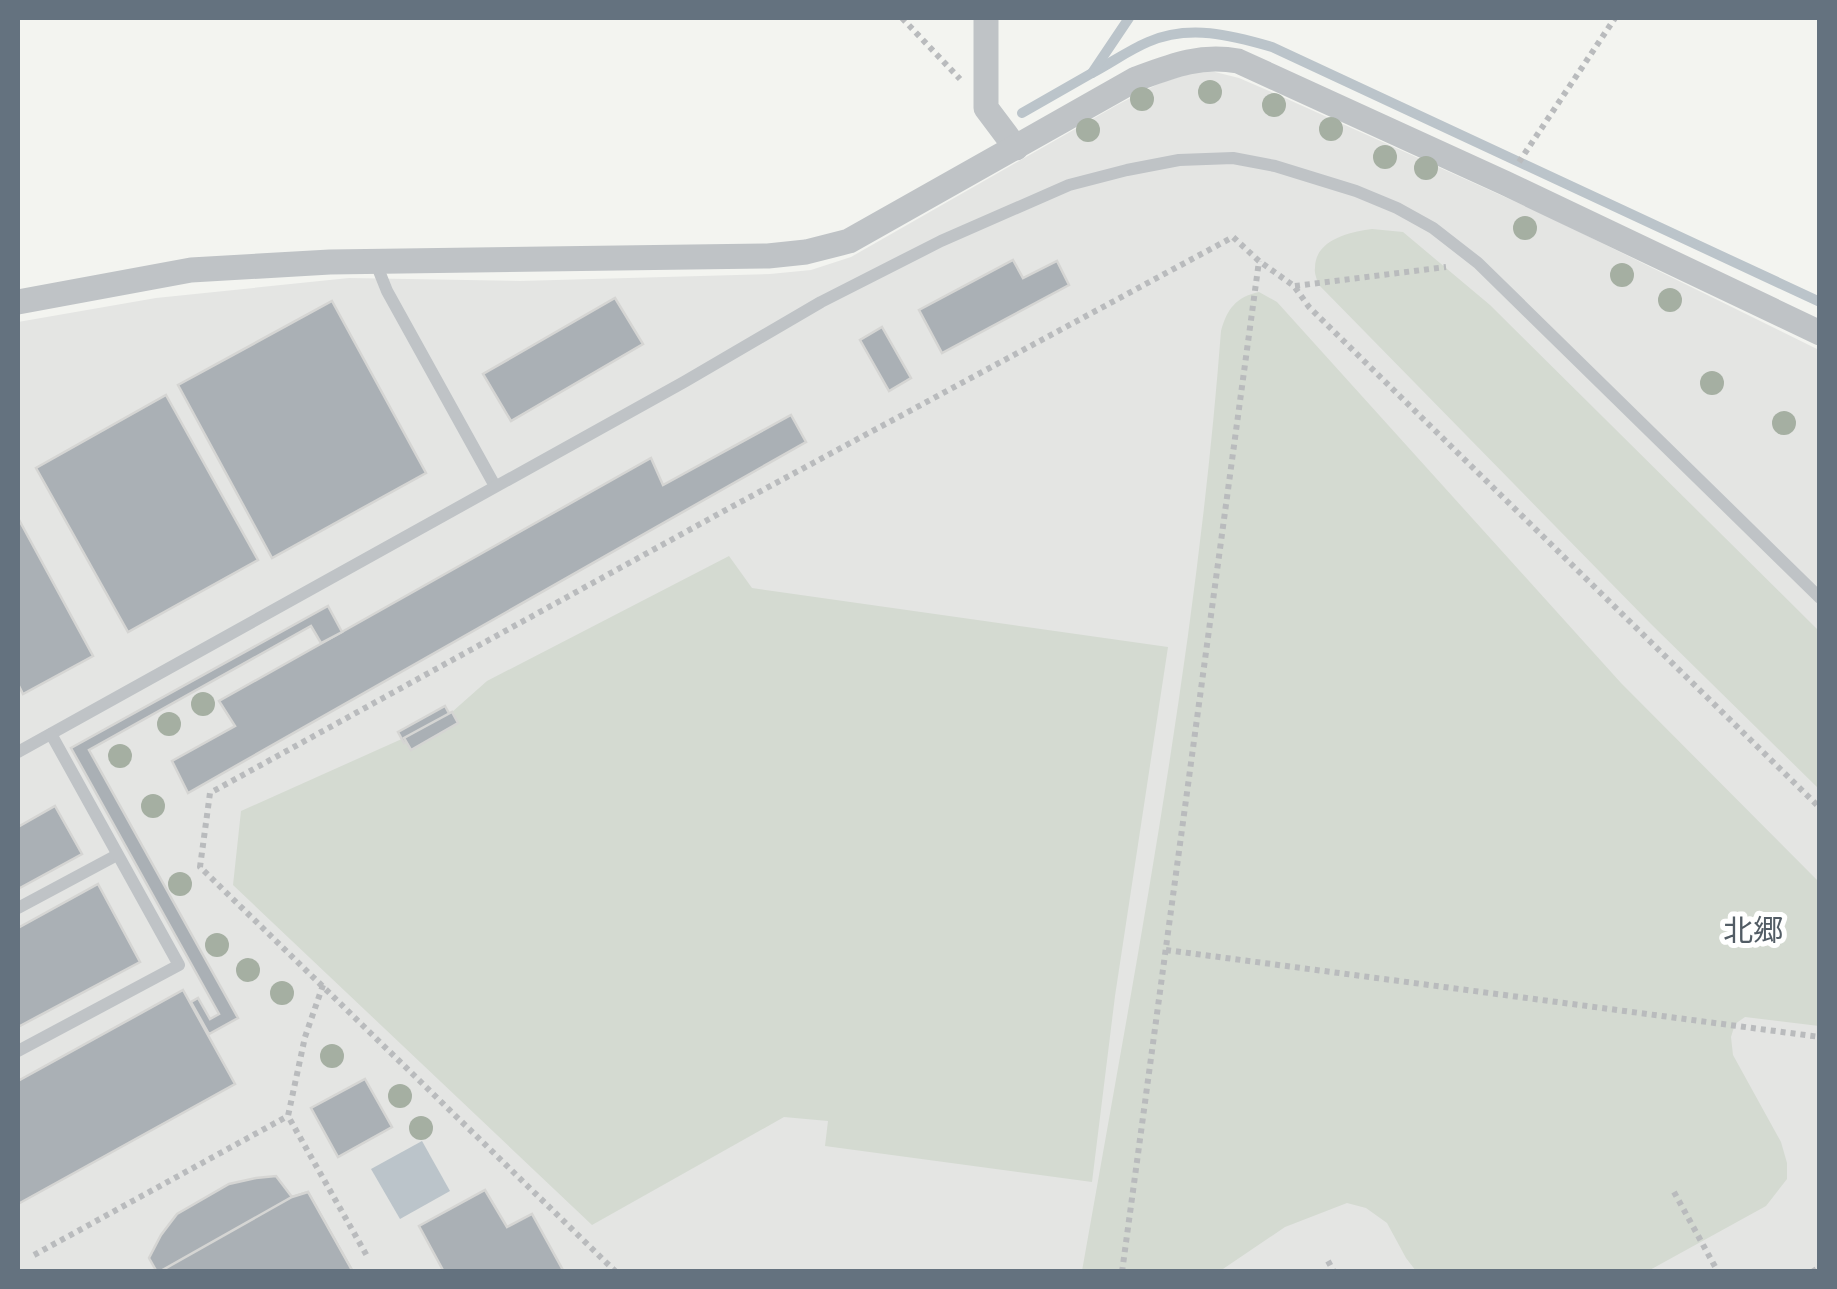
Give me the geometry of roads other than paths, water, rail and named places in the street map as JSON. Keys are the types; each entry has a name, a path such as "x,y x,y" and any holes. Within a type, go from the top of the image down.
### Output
{"street":[{"path":"986,18 986,108 1016,148"},
{"path":"18,302 191,270 330,262 768,256 806,252 850,241 1136,79 1180,62 1219,58 1238,61 1505,183 1820,333"}],"lane":[{"path":"18,752 855,284 1069,185 1179,160 1233,158 1275,166 1356,191 1433,228 1478,263 1820,598"},
{"path":"374,261 387,292 495,486"},
{"path":"18,1052 179,965 51,734"},
{"path":"18,908 117,855"}],"waterway":[{"path":"1022,113 1092,73 1129,18"},
{"path":"1092,73 1141,45 1179,34 1226,35 1272,47 1820,302"}],"district":[{"name":"北郷","path":"1753,931"}]}
